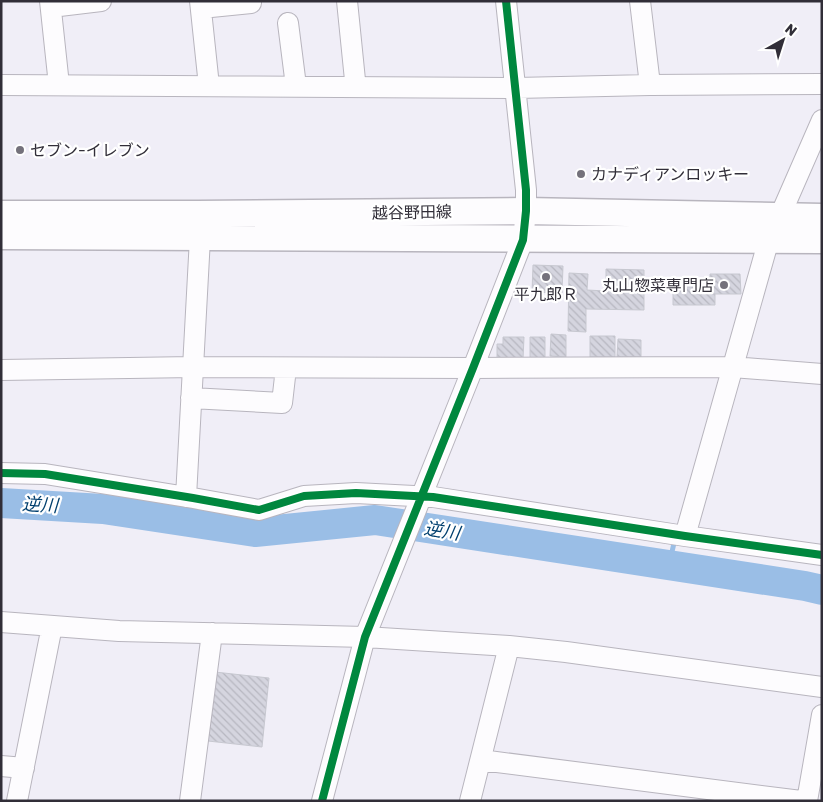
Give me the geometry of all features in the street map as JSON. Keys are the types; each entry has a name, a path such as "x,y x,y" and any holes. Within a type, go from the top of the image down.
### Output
{"main road":[{"name":"越谷野田線","path":"1,214 526,211 775,228 822,240"},
{"name":"越谷野田線","path":"1,236 523,240 775,228 822,217"}],"street":[{"path":"59,86 50,4 101,1"},
{"path":"347,1 357,86"},
{"path":"322,801 365,637 523,240 526,190 506,1"},
{"path":"640,1 650,85"},
{"path":"208,86 201,5 251,3"},
{"path":"288,23 296,86"},
{"path":"1,85 516,88 822,84"},
{"path":"685,536 732,367 775,228 822,120"},
{"path":"186,497 200,238"},
{"path":"1,370 193,367 732,367 822,374"},
{"path":"191,398 282,403 286,368"},
{"path":"1,473 45,474 259,510 304,496 356,493 418,503 685,536 822,556"},
{"path":"1,622 119,631 365,637 509,646 822,687"},
{"path":"17,801 52,626"},
{"path":"190,801 212,633"},
{"path":"470,801 509,646"},
{"path":"807,801 822,715"},
{"path":"481,760 801,801"},
{"path":"1,766 24,768"}],"building":[{"path":"533,265 563,266 562,293 532,292"},
{"path":"606,269 644,270 644,310 586,309 586,332 568,331 569,273 588,274 587,290 606,291"},
{"path":"710,274 740,274 741,294 715,294 715,305 673,305 673,287 710,287"},
{"path":"551,334 566,335 566,357 550,356"},
{"path":"590,336 615,336 615,357 590,357"},
{"path":"503,337 524,337 523,359 497,358 497,344 503,344"},
{"path":"530,337 545,337 545,358 530,358"},
{"path":"618,339 641,340 641,357 617,357"},
{"path":"215,672 269,678 262,747 208,741"}],"waterway":[{"name":"逆川","path":"1,503 103,509 255,532 375,520 822,590"},
{"path":"669,565 674,543"}],"cycle path":[{"path":"322,801 365,637 523,240 526,190 506,1"},
{"path":"1,473 45,474 259,510 304,496 356,493 433,497 822,555"}],"place":[{"name":"セブン-イレブン","path":"20,150"},
{"name":"カナディアンロッキー","path":"581,174"},
{"name":"平九郎Ｒ","path":"546,277"},
{"name":"丸山惣菜専門店","path":"724,285"}]}
